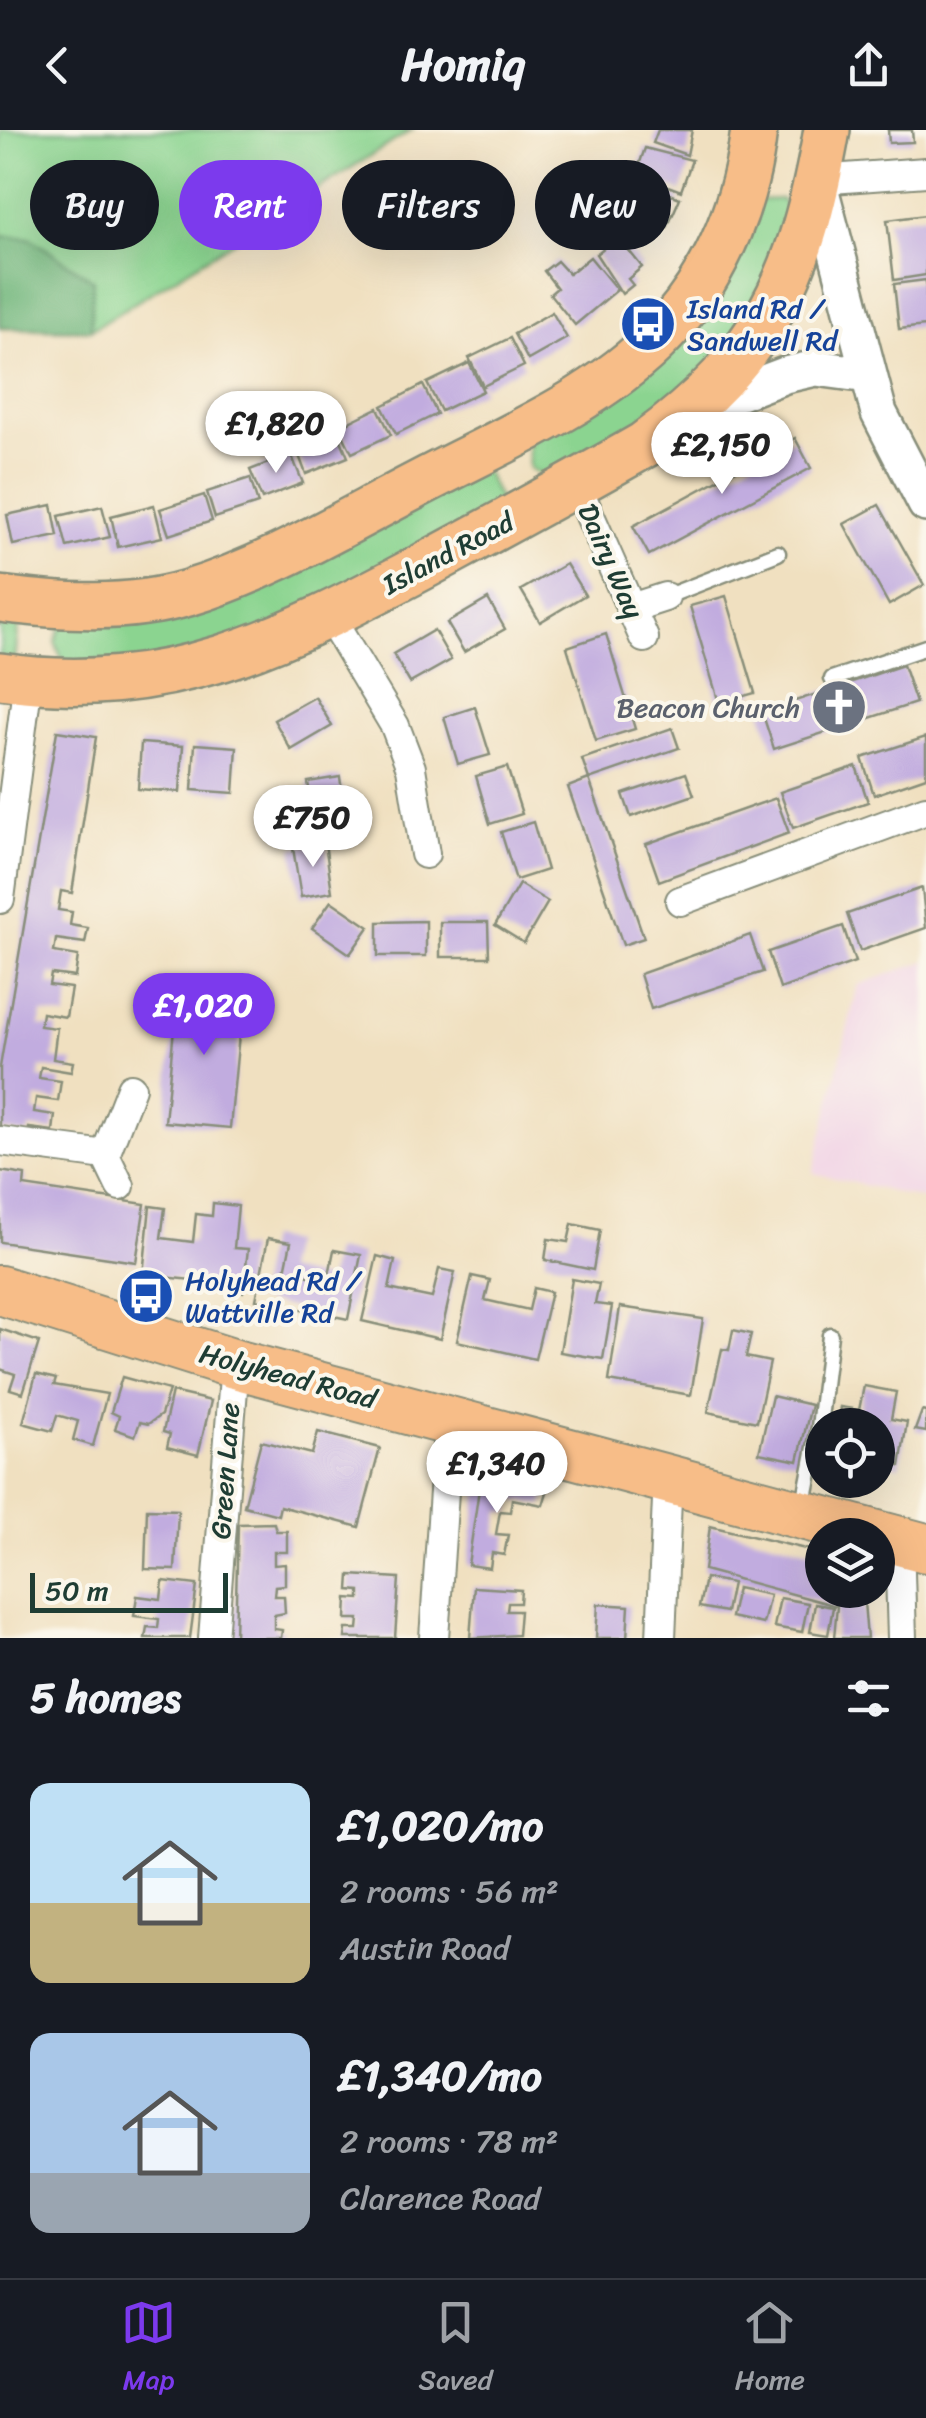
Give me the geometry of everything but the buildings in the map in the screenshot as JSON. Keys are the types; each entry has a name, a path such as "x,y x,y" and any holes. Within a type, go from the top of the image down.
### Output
{"highway":[{"name":"Holyhead Road","path":"0,1290 234,1364 668,1476 912,1544"}],"main road":[{"name":"Island Road","path":"14,678 108,681 201,666 253,650 328,616 644,445 690,411 756,337 800,254 828,130"},
{"path":"14,678 19,602 110,606 188,593 321,536 613,378 672,324 702,285 731,227 752,148 818,180"},
{"path":"498,442 532,508"}],"street":[{"path":"926,172 818,180 879,413 926,504"},
{"path":"690,411 785,375 816,368 868,375"},
{"name":"Dairy Way","path":"576,484 644,638"},
{"path":"631,608 665,597"},
{"path":"328,616 395,726 410,768 425,854"},
{"path":"0,899 14,678"},
{"path":"680,901 798,871 926,810"},
{"path":"120,1186 105,1155 131,1088"},
{"path":"0,1142 105,1155"},
{"name":"Green Lane","path":"214,1638 234,1364"},
{"path":"434,1638 449,1418"},
{"path":"661,1638 668,1476"},
{"path":"902,1638 912,1544"}],"lane":[{"path":"665,597 778,553"},
{"path":"832,679 926,647"},
{"path":"802,1513 820,1427 830,1335"}],"shaded area":[{"path":"926,961 926,1200 813,1173 858,985"}],"green space":[{"path":"0,130 412,130 364,160 342,160 342,174 322,186 322,160 179,160 179,250 219,250 91,330 0,328"},
{"path":"781,199 796,223 779,266 759,308 716,363 665,408 608,446 546,478 529,468 528,443 758,200"},
{"path":"0,236 30,238 30,250 48,250 93,280 91,330 0,328"},
{"path":"482,466 504,508 252,638 146,667 63,662 55,642 64,619"},
{"path":"0,610 20,613 15,661 0,659"}],"place":[{"name":"Island Rd / Sandwell Rd","path":"648,324"},
{"name":"Beacon Church","path":"839,707"},
{"name":"Holyhead Rd / Wattville Rd","path":"146,1296"}]}
